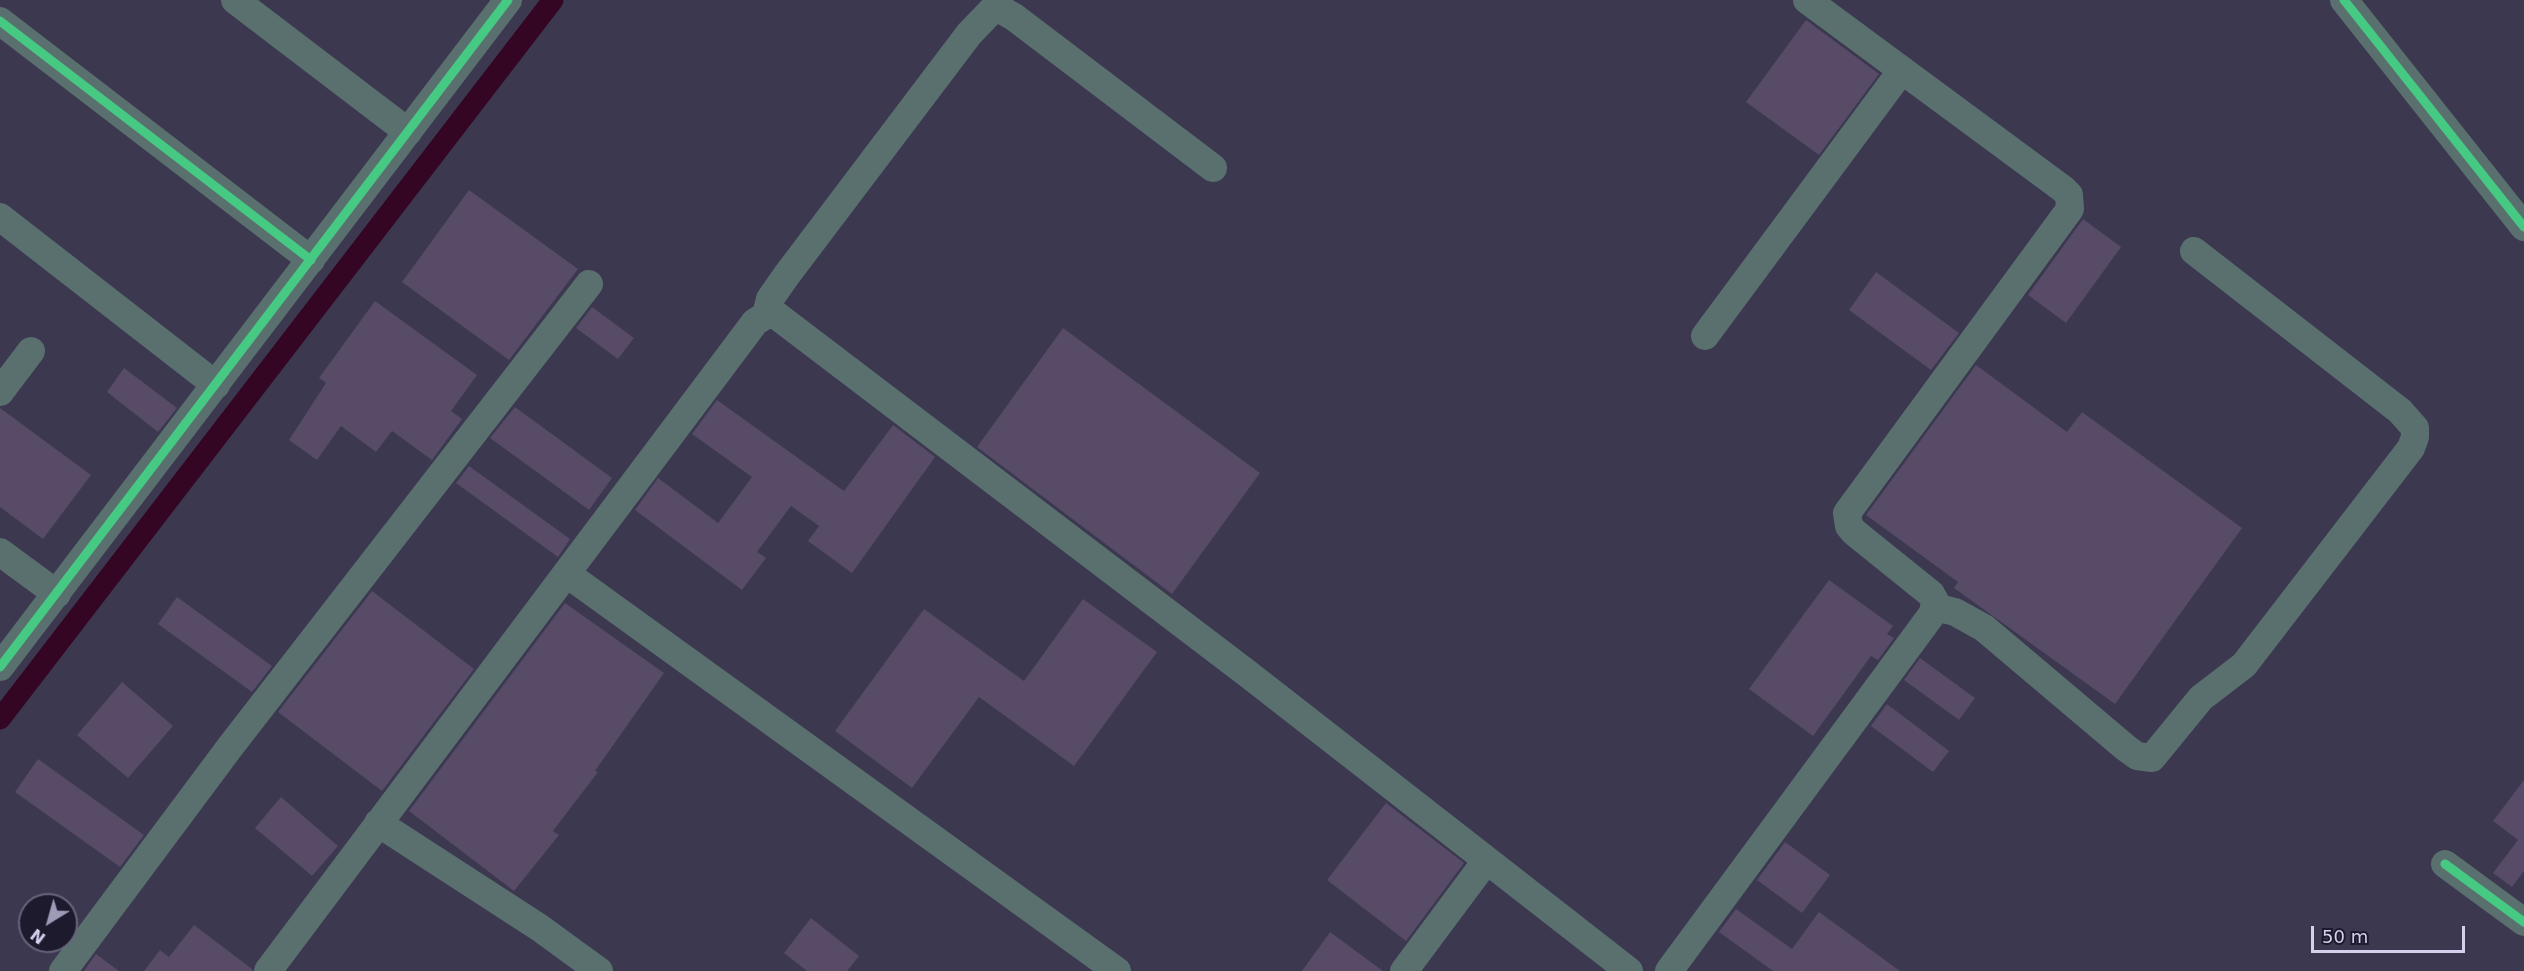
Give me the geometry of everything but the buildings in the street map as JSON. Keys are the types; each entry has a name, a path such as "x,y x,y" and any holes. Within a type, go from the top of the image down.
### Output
{"street":[{"path":"235,0 408,132"},
{"path":"0,667 508,0"},
{"path":"1669,971 1933,613 1935,607 1931,594 1854,532 1849,526 1847,513 2066,216 2070,202 2063,189 1807,0"},
{"path":"2344,0 2524,227"},
{"path":"766,315 770,299 786,276 969,34 993,9 1000,9 1014,17 1213,168"},
{"path":"0,21 311,260"},
{"path":"1705,336 1902,70"},
{"path":"0,217 216,385"},
{"path":"1935,607 1955,612 1984,628 2126,748 2137,756 2152,758 2201,698 2244,665 2411,448 2415,428 2400,411 2194,251"},
{"path":"63,971 237,738 589,284"},
{"path":"268,971 755,322 766,315 776,315 1248,674 1629,971"},
{"path":"0,392 31,351"},
{"path":"0,552 57,594"},
{"path":"567,573 1117,971"},
{"path":"378,823 540,928 599,971"},
{"path":"1404,971 1486,861"},
{"path":"2445,864 2524,922"}],"waterway":[{"path":"0,719 553,0"}],"cycle path":[{"path":"0,667 508,0"},
{"path":"2344,0 2524,227"},
{"path":"0,21 311,260"},
{"path":"2445,864 2524,922"}]}
